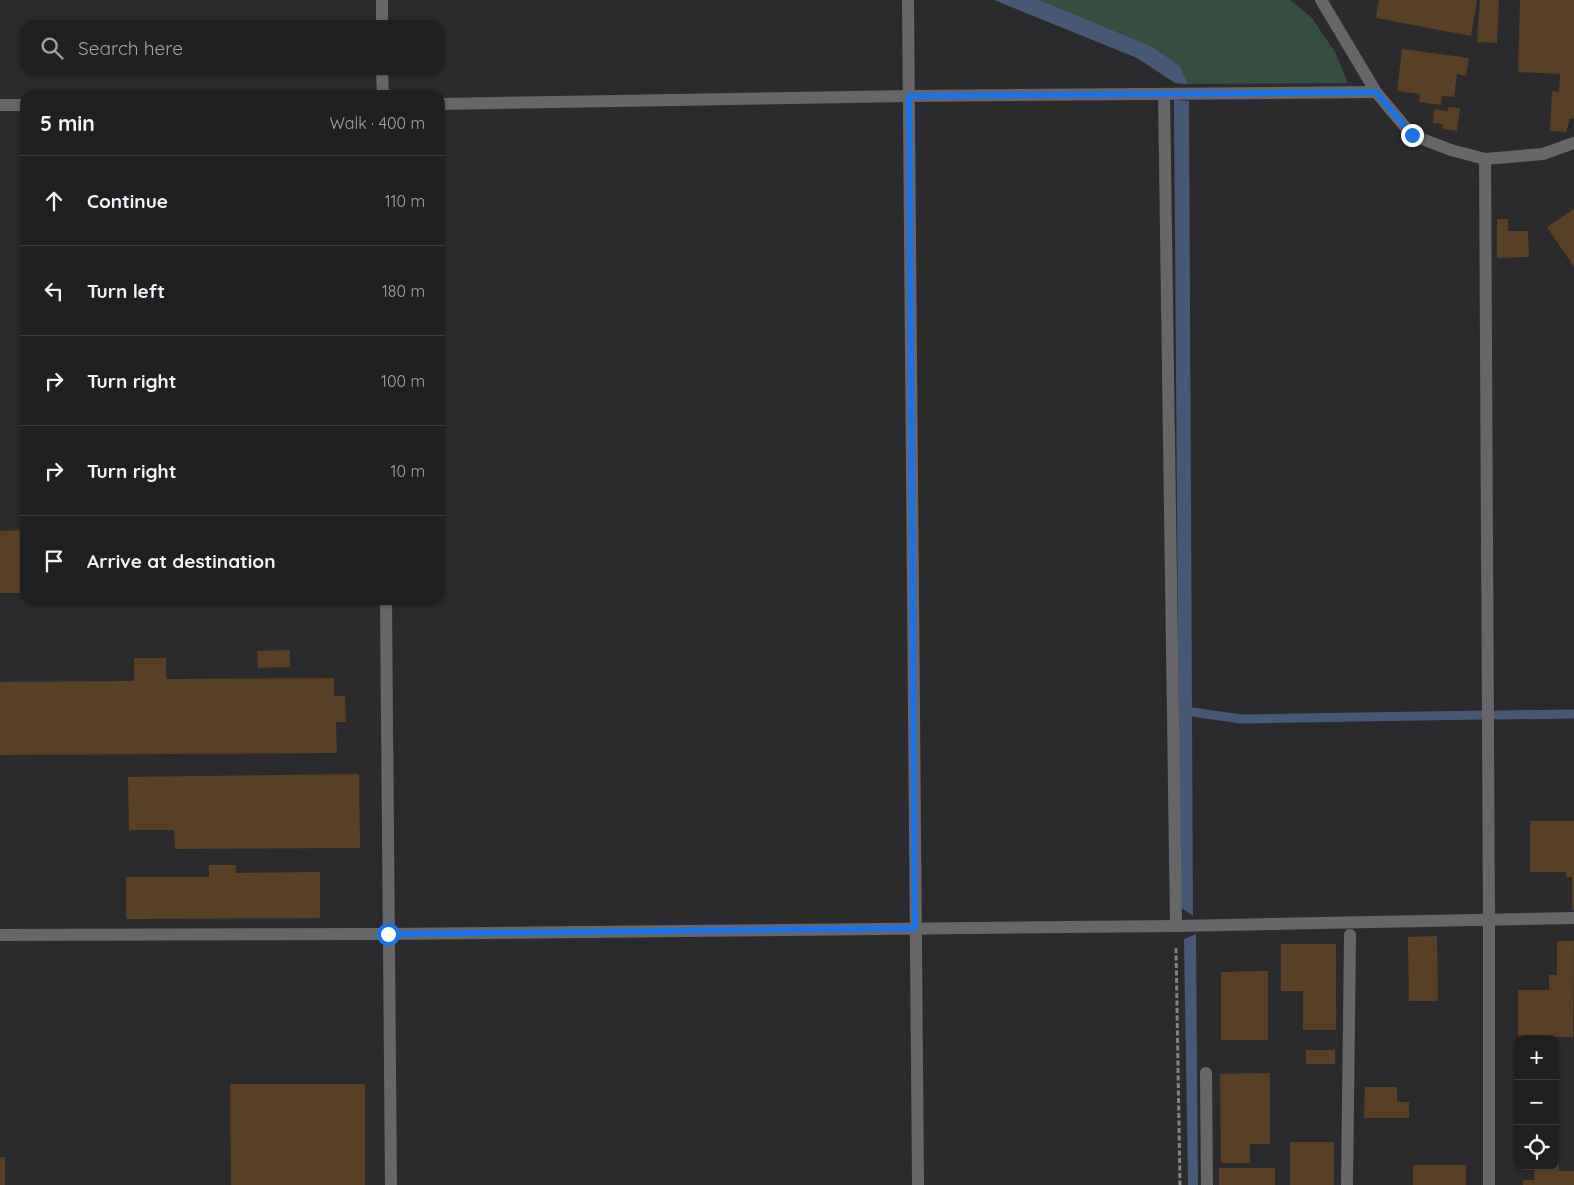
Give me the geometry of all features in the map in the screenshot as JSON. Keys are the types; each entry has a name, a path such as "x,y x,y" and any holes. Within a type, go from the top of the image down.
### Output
{"street":[{"path":"382,0 382,20"},
{"path":"908,0 918,1185"},
{"path":"1321,0 1376,92 1412,135 1451,150 1485,160 1543,154 1574,143"},
{"path":"382,75 382,90"},
{"path":"445,104 909,96 1376,92"},
{"path":"1164,94 1176,926"},
{"path":"0,105 20,105"},
{"path":"1485,160 1489,1185"},
{"path":"386,605 391,1185"},
{"path":"0,935 388,934 1176,926 1574,918"},
{"path":"1347,1185 1350,935"},
{"path":"1206,1073 1207,1185"}],"path":[{"path":"1176,926 1180,1185"}],"green space":[{"path":"1040,0 1290,0 1312,18 1335,52 1348,83 1188,84 1180,66 1153,47"}],"water":[{"path":"994,0 1040,0 1153,47 1180,66 1188,84 1175,83 1137,58"},
{"path":"1174,100 1189,101 1193,916 1180,907"},
{"path":"1196,934 1198,1185 1188,1185 1184,939"}],"building":[{"path":"1379,0 1477,0 1471,36 1376,18"},
{"path":"1480,0 1499,0 1497,43 1477,42"},
{"path":"1520,0 1574,0 1574,119 1570,118 1566,132 1550,131 1552,91 1559,92 1560,74 1518,72"},
{"path":"1402,49 1469,58 1466,76 1457,74 1454,97 1442,96 1441,105 1419,102 1420,94 1397,91"},
{"path":"1448,107 1460,108 1457,131 1443,129 1443,124 1433,123 1434,109 1448,111"},
{"path":"1574,209 1574,267 1547,227"},
{"path":"1497,219 1508,219 1508,231 1528,231 1529,257 1497,258"},
{"path":"20,530 20,593 0,593 0,531"},
{"path":"290,650 290,667 258,668 257,651"},
{"path":"134,658 166,658 166,679 334,678 334,696 345,696 346,722 336,722 337,753 0,755 0,682 134,681"},
{"path":"359,774 360,848 175,849 174,830 129,830 128,777"},
{"path":"1530,821 1574,821 1574,910 1572,910 1572,877 1566,877 1566,872 1530,872"},
{"path":"209,865 236,865 236,873 320,872 320,918 126,919 126,877 209,877"},
{"path":"1437,936 1438,1001 1409,1001 1408,937"},
{"path":"1557,941 1574,941 1573,1037 1518,1035 1518,990 1549,990 1549,975 1557,975"},
{"path":"1281,944 1336,944 1336,1030 1303,1030 1303,991 1281,991"},
{"path":"1268,971 1268,1040 1221,1040 1221,972"},
{"path":"1306,1050 1335,1050 1335,1064 1306,1064"},
{"path":"1270,1073 1270,1144 1250,1144 1250,1163 1221,1163 1220,1074"},
{"path":"230,1084 365,1084 365,1185 231,1185"},
{"path":"1365,1087 1397,1087 1397,1102 1409,1102 1409,1118 1364,1118"},
{"path":"1290,1142 1334,1142 1334,1185 1290,1185"},
{"path":"0,1157 5,1157 5,1185 0,1185"},
{"path":"1413,1165 1466,1165 1466,1185 1413,1185"},
{"path":"1219,1168 1275,1168 1275,1185 1219,1185"},
{"path":"1534,1170 1574,1171 1574,1185 1523,1185 1523,1180 1534,1180"}],"waterway":[{"path":"1185,711 1241,719 1482,715"},
{"path":"1497,715 1574,714"}],"route":[{"path":"388,934 915,928 909,96 1376,92 1412,135"}]}
